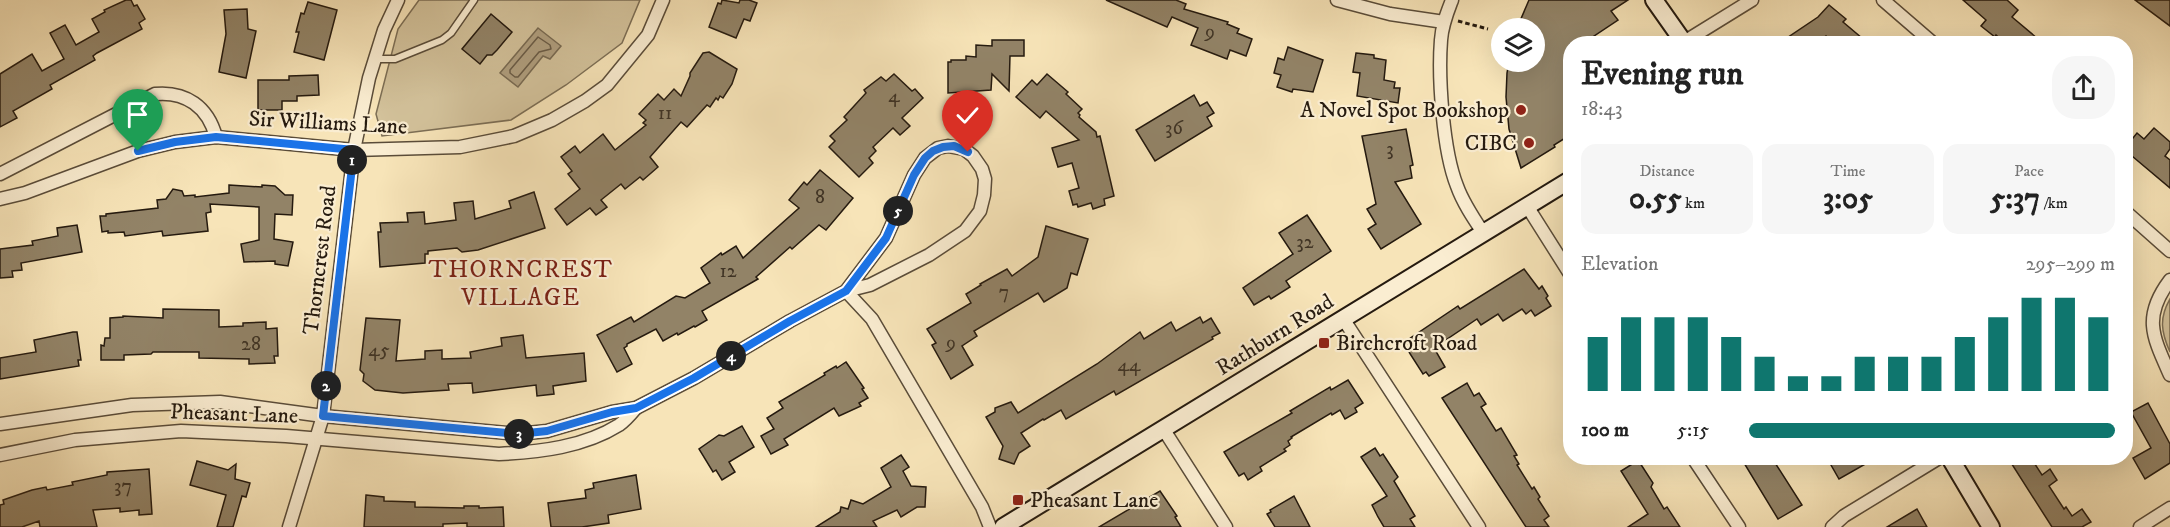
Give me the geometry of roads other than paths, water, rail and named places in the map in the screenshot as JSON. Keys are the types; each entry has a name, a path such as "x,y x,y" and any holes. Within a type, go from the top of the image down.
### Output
{"street":[{"name":"Thorncrest Road","path":"290,527 310,452 317,439 323,416 354,150 369,78 384,30 398,0"},
{"name":"Sir Williams Lane","path":"0,199 25,193 138,151 175,142 216,137 354,150 460,147 514,136 552,120 599,92 616,75 648,34 663,0"},
{"path":"1337,0 1390,14 1444,20"},
{"path":"1452,0 1444,20 1441,39 1441,88 1450,161 1455,184 1484,234"},
{"path":"1654,0 1680,36"},
{"path":"1696,36 1752,0"},
{"path":"1883,0 1925,36"},
{"name":"Sir Williams Lane","path":"0,174 155,94 168,93 188,98 206,116 216,137"},
{"name":"Pheasant Lane","path":"0,424 132,405 220,402 323,416 518,434 547,431 612,412 636,408 694,378 846,291 870,285 929,255 971,226 980,211 985,184 982,169 973,156 964,149 948,146 938,148 925,158 914,175 886,238 846,291"},
{"name":"Rathburn Road","path":"1003,527 1563,184"},
{"path":"1527,207 1563,263"},
{"path":"2133,218 2170,251"},
{"path":"2170,280 2161,292 2154,308 2152,321 2156,344 2170,375"},
{"path":"846,291 872,320 982,507 990,527"},
{"path":"1344,320 1479,527"},
{"name":"Pheasant Lane","path":"0,455 75,440 181,430 499,454 528,453 563,447 593,437 621,424 636,408"},
{"path":"1164,430 1226,527"},
{"path":"1698,465 1739,527"},
{"path":"1832,527 1844,516 1928,465"},
{"path":"1954,465 1991,527"},
{"path":"2140,527 2170,508"}],"lane":[{"path":"375,59 395,59 442,40 452,33 474,0"}],"water":[{"path":"538,28 561,46 550,59 543,56 518,87 500,73"}],"place":[{"name":"A Novel Spot Bookshop","path":"1521,110"},
{"name":"CIBC","path":"1529,143"},
{"name":"Birchcroft Road","path":"1324,343"},
{"name":"Pheasant Lane","path":"1018,500"}],"district":[{"name":"THORNCREST VILLAGE","path":"521,284"}]}
